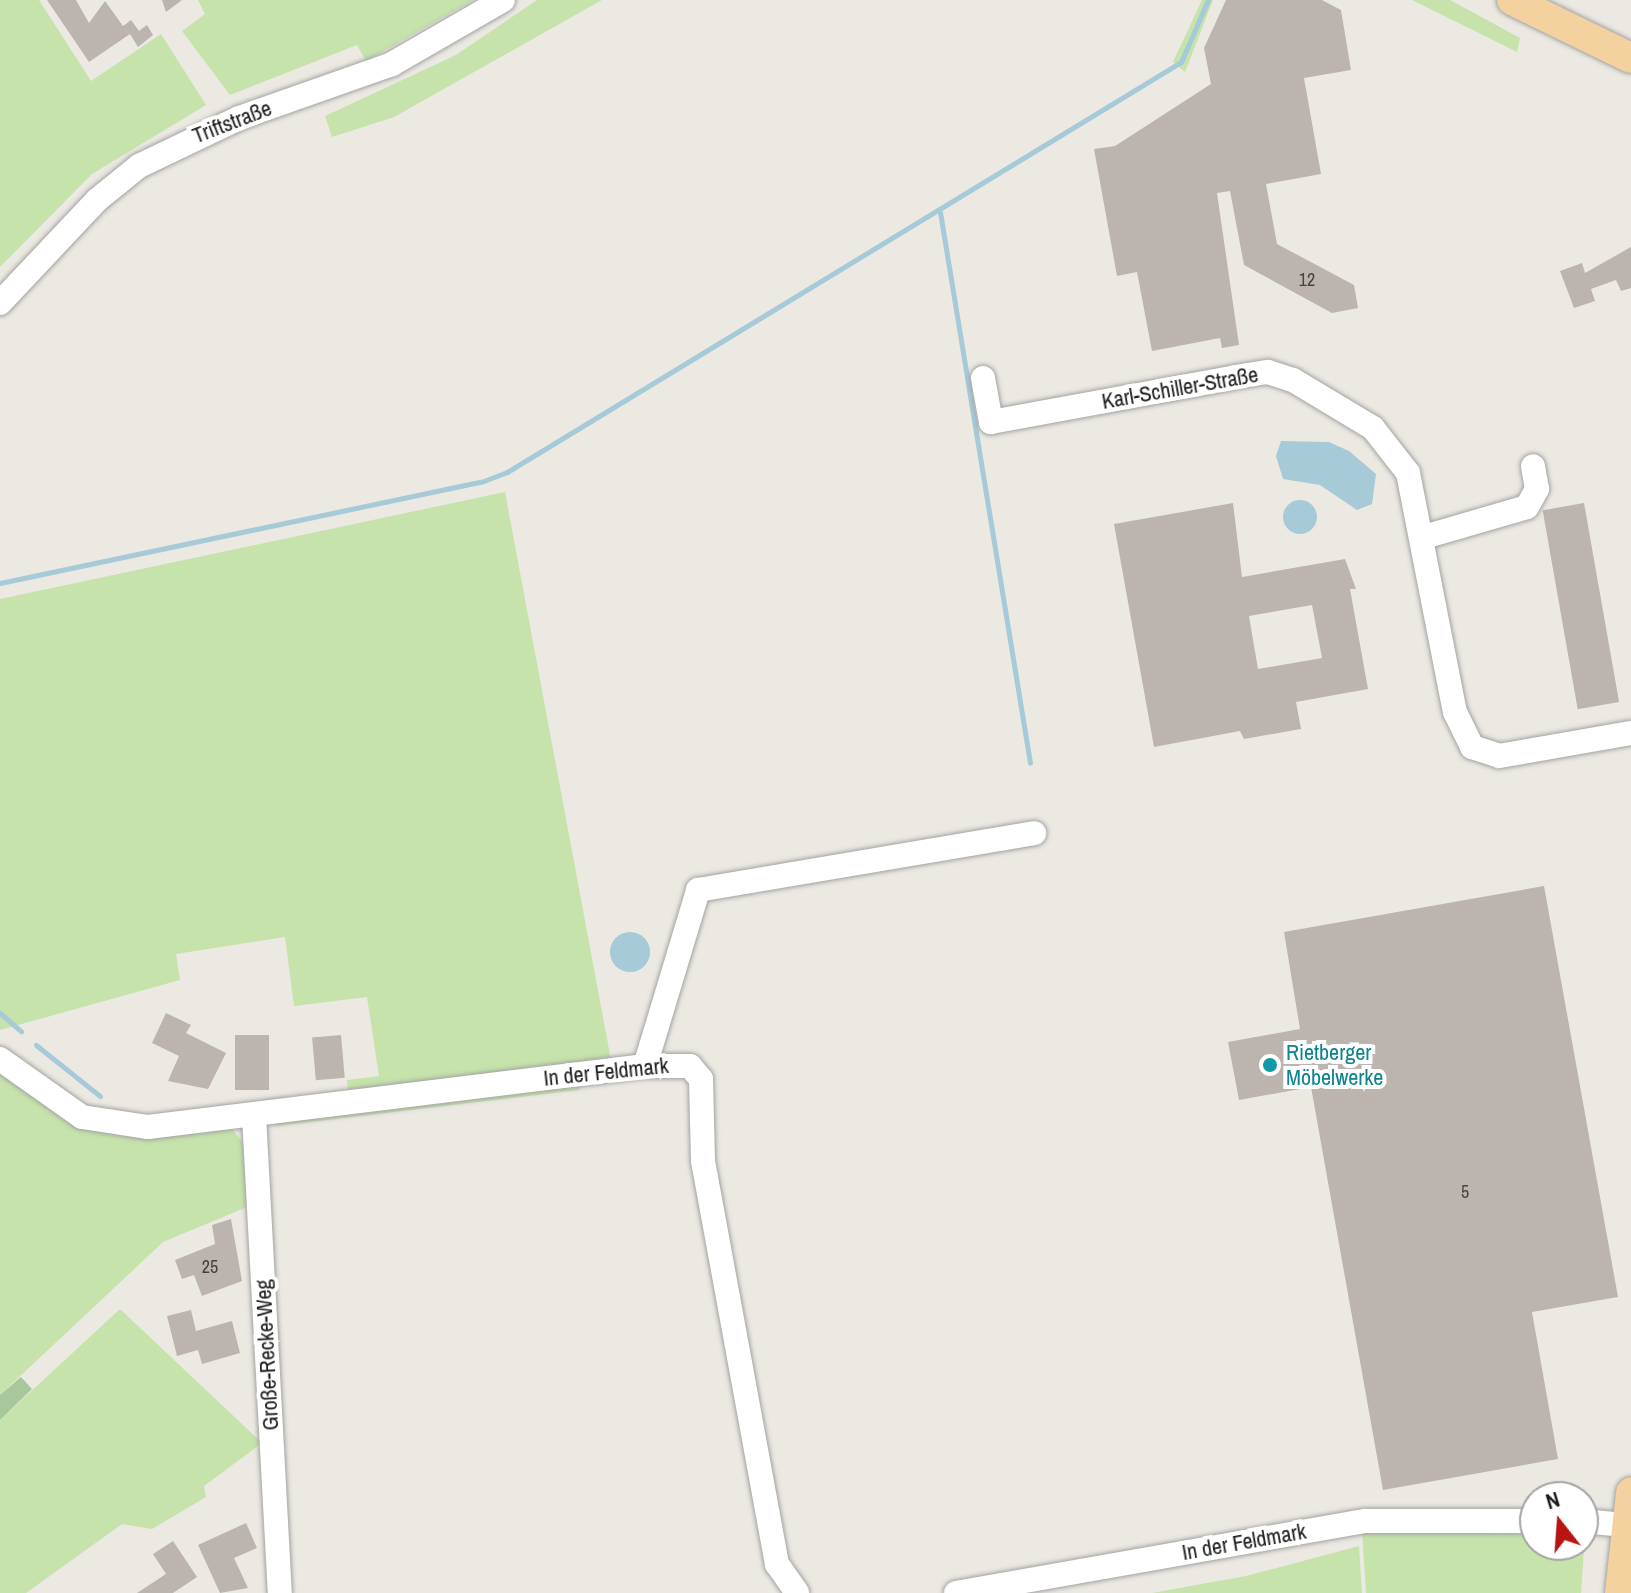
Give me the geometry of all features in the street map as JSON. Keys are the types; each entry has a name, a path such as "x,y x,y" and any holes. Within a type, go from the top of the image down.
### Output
{"main road":[{"path":"1512,0 1631,58"},
{"path":"1620,1593 1624,1525 1631,1493"}],"street":[{"name":"Triftstraße","path":"0,303 66,230 139,166 239,118 392,64 503,0"},
{"name":"Karl-Schiller-Straße","path":"983,378 991,422 1268,372 1293,380 1350,412 1394,448 1408,473 1424,537 1455,712 1472,747 1499,756 1631,733"},
{"path":"1424,537 1527,507 1537,489 1533,466"},
{"path":"645,1066 698,890 1034,833"},
{"name":"In der Feldmark","path":"0,1059 82,1117 116,1125 254,1116 645,1066 690,1066 701,1079 703,1161 777,1564 797,1593"},
{"name":"Große-Recke-Weg","path":"254,1116 280,1593"},
{"name":"In der Feldmark","path":"956,1593 1365,1521 1519,1521"},
{"path":"1599,1523 1624,1525"}],"green space":[{"path":"0,0 39,0 91,81 161,34 206,105 92,174 0,267"},
{"path":"198,0 473,0 366,61 357,45 230,95 182,31 205,14"},
{"path":"537,0 602,0 394,117 332,137 325,116 456,55"},
{"path":"1202,0 1213,0 1185,72 1173,62"},
{"path":"1412,0 1450,0 1520,38 1517,52"},
{"path":"505,492 611,1060 348,1095 347,1080 379,1076 367,997 294,1006 285,937 176,954 180,980 0,1030 0,599"},
{"path":"0,1071 76,1124 231,1128 246,1146 247,1207 163,1242 0,1395"},
{"path":"577,1081 580,1090 276,1126 278,1119"},
{"path":"120,1309 262,1443 204,1486 206,1497 152,1529 122,1524 26,1593 0,1593 0,1420"},
{"path":"21,1377 32,1389 0,1420 0,1395"},
{"path":"1362,1531 1519,1534 1519,1561 1583,1561 1581,1593 1366,1593"},
{"path":"1359,1546 1362,1593 1152,1593 1246,1576"}],"water":[{"path":"1281,441 1329,442 1349,451 1376,474 1372,504 1357,510 1320,485 1283,479 1276,456"},
{"path":"1300,500 1312,505 1317,517 1312,529 1300,534 1288,529 1283,517 1288,505"},
{"path":"630,932 644,938 650,952 644,966 630,972 616,966 610,952 616,938"}],"building":[{"path":"47,0 76,0 89,23 105,1 123,26 131,20 139,31 147,25 153,35 138,47 130,34 89,62"},
{"path":"162,0 182,0 166,12"},
{"path":"1226,0 1322,0 1341,10 1351,70 1304,78 1321,174 1266,184 1277,244 1354,285 1358,308 1332,313 1244,265 1230,191 1217,193 1239,345 1222,348 1220,338 1152,351 1137,272 1117,276 1094,149 1115,146 1211,84 1204,48"},
{"path":"1631,247 1631,288 1621,291 1616,280 1591,289 1595,301 1574,308 1560,271 1582,263 1585,273"},
{"path":"1233,503 1242,577 1345,559 1356,589 1350,589 1368,689 1296,702 1301,729 1244,739 1240,731 1154,747 1114,524","holes":["1312,605 1322,658 1258,669 1249,616"]},
{"path":"1584,503 1619,702 1578,709 1543,510"},
{"path":"1544,886 1618,1297 1532,1312 1558,1459 1383,1490 1311,1087 1239,1100 1228,1042 1300,1029 1284,932"},
{"path":"166,1013 191,1025 186,1033 226,1053 208,1089 168,1081 179,1056 152,1043"},
{"path":"235,1035 269,1035 269,1090 235,1090"},
{"path":"341,1035 345,1078 316,1080 312,1038"},
{"path":"231,1219 242,1281 202,1296 194,1275 182,1279 175,1260 215,1244 212,1225"},
{"path":"191,1310 196,1331 232,1321 240,1353 202,1364 198,1350 177,1356 167,1316"},
{"path":"246,1523 257,1548 234,1558 248,1588 220,1593 198,1545"},
{"path":"173,1541 197,1577 173,1593 137,1593 166,1574 153,1554"}],"waterway":[{"path":"0,583 481,482 507,472 1181,62 1208,0"},
{"path":"940,212 1030,763"},
{"path":"0,1013 21,1031"},
{"path":"36,1045 100,1096"}],"place":[{"name":"Rietberger Möbelwerke","path":"1270,1065"}]}
